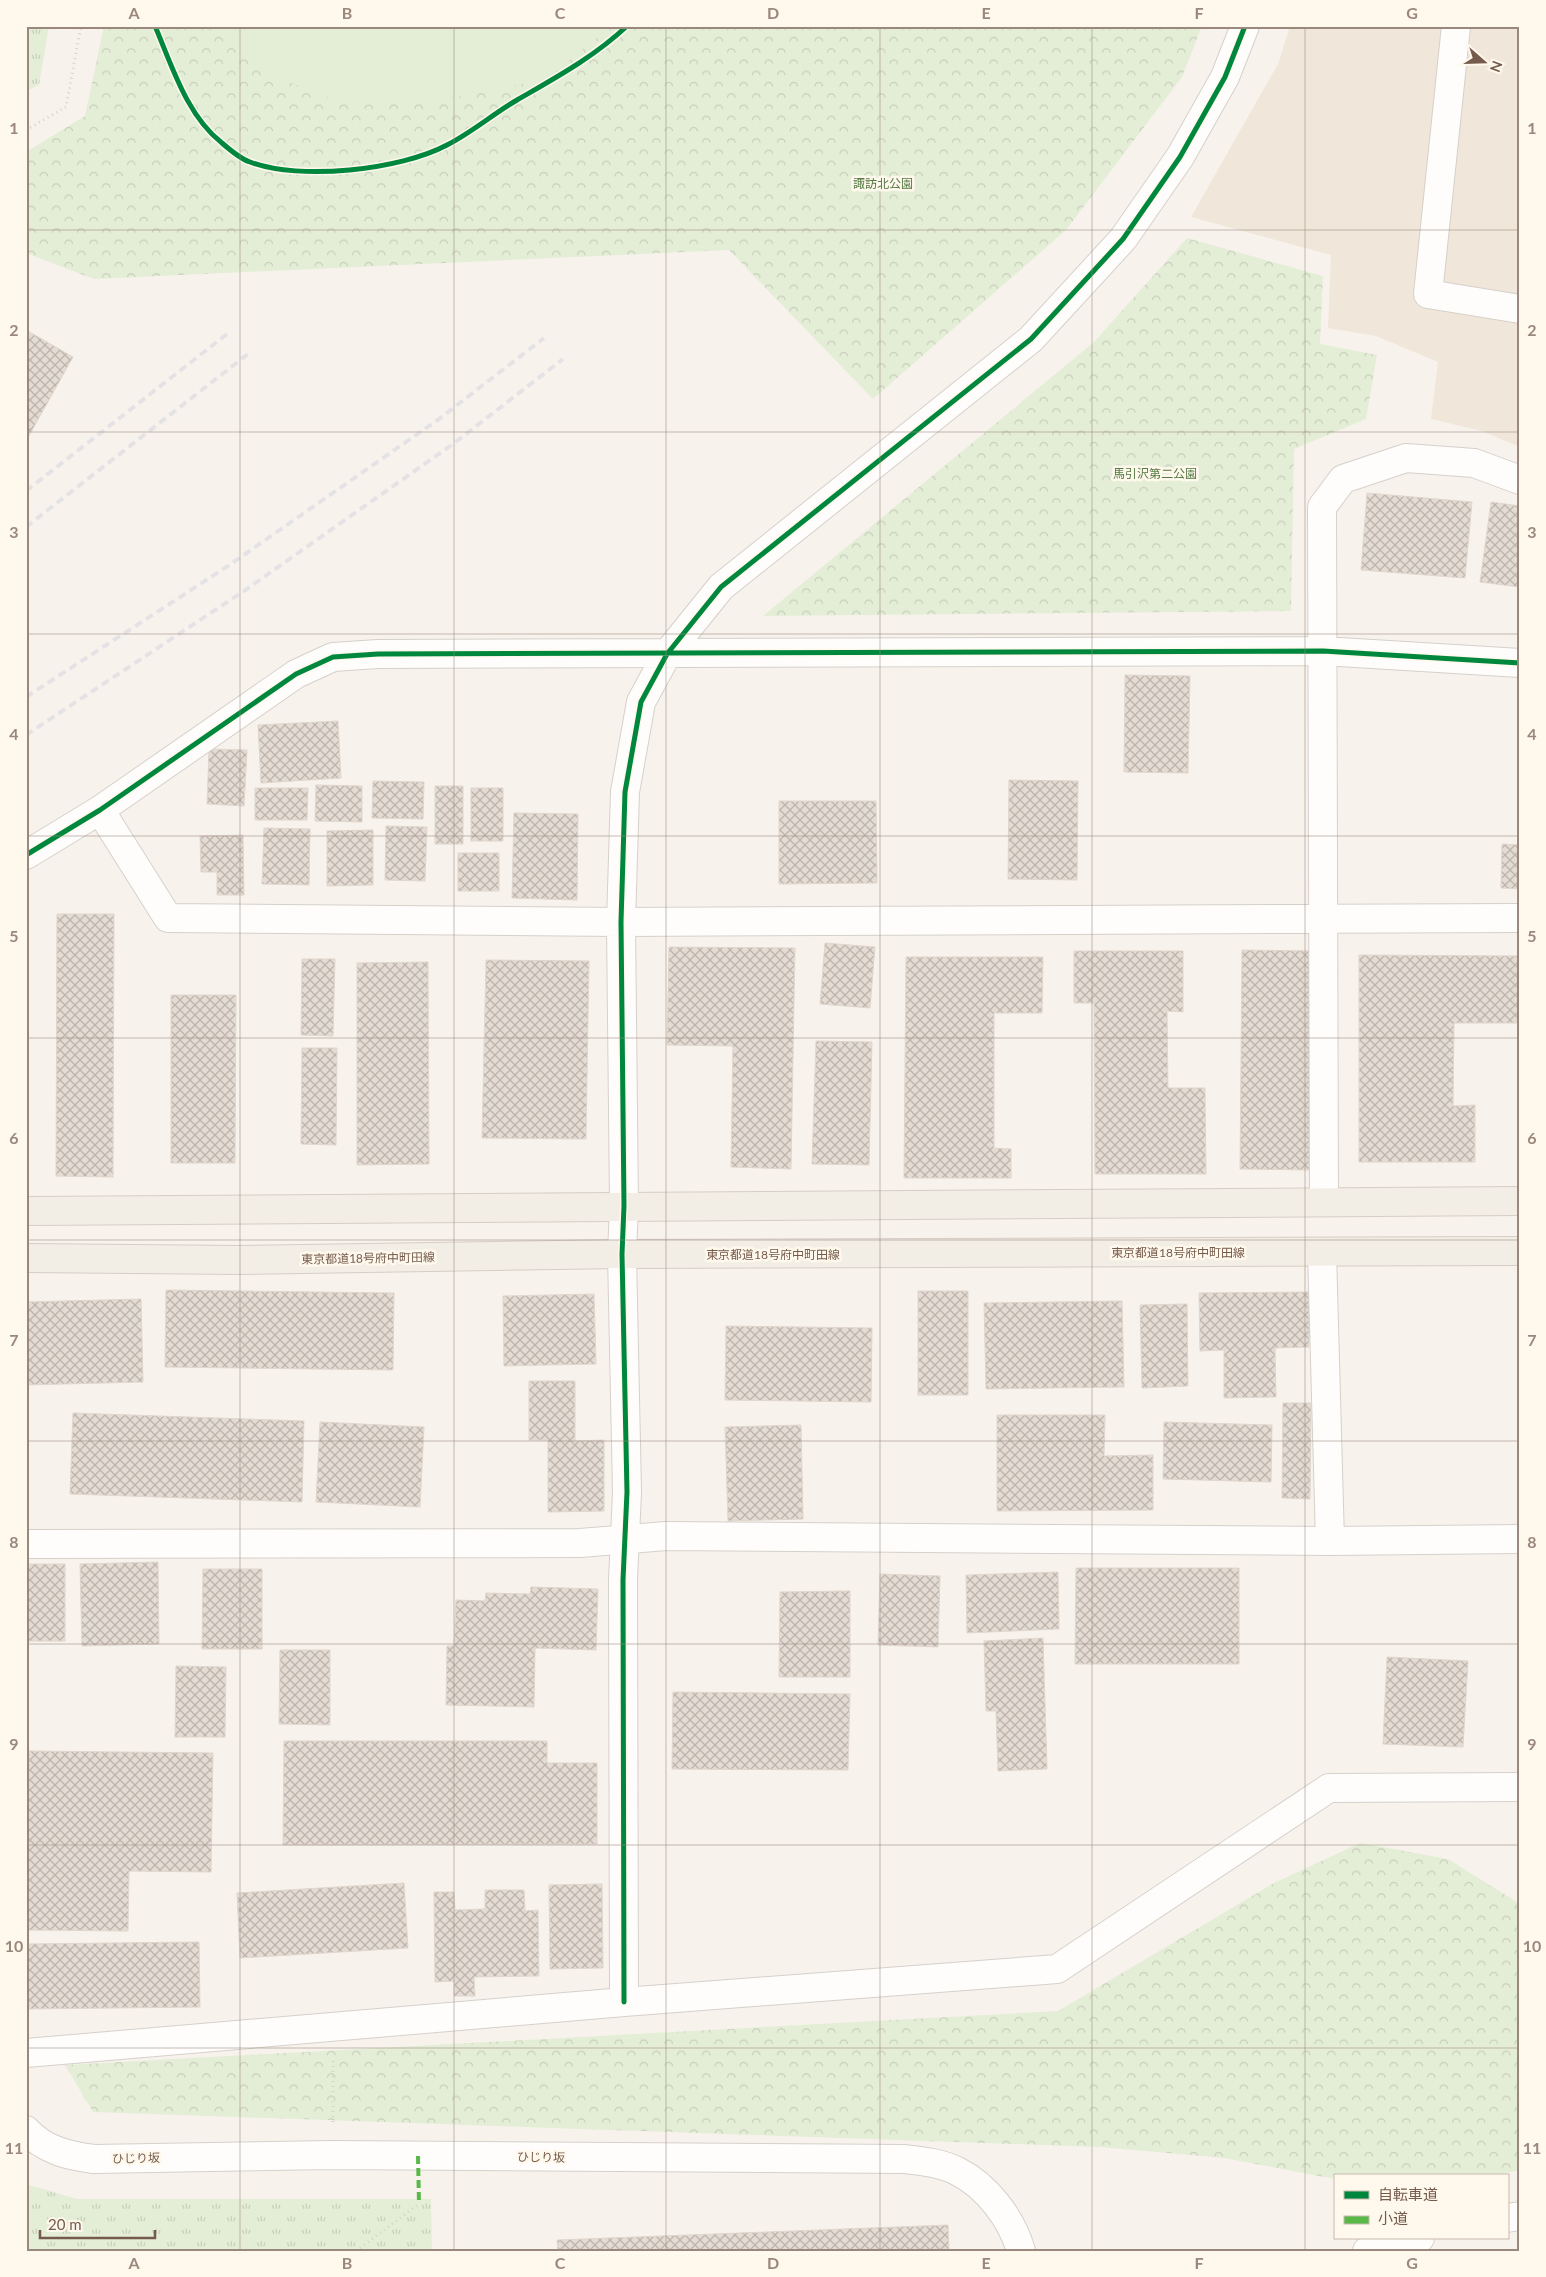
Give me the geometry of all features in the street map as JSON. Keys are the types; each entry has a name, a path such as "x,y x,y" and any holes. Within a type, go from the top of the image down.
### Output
{"main road":[{"path":"26,1211 1520,1201"},
{"name":"東京都道18号府中町田線","path":"26,1258 240,1260 622,1254 1520,1251"}],"street":[{"path":"624,2002 623,1580 626,1540 620,922 626,783 641,702 667,654 720,588 1031,339 1117,246 1180,157 1225,77 1245,26"},
{"path":"1456,26 1428,294 1520,310"},
{"path":"1324,1201 1322,507 1343,479 1406,458 1474,463 1520,480"},
{"path":"26,854 100,810 296,674 333,657 378,654 1323,651 1520,663"},
{"path":"100,810 168,918 620,922 1520,918"},
{"path":"1322,1252 1330,1541"},
{"path":"26,1544 580,1543 676,1536 1330,1541 1520,1539"},
{"path":"26,2054 624,2002 1056,1969 1329,1788 1520,1788"},
{"name":"ひじり坂","path":"26,2130 44,2145 61,2153 94,2159 332,2155 884,2158 932,2163 957,2171 980,2187 1002,2213 1021,2251"},
{"path":"1369,2250 1412,2240"}],"path":[{"path":"26,130 66,107 81,26"},
{"path":"154,26 187,98 200,120 221,143 249,162 280,170 315,172 368,168 396,162 447,146 488,117 576,67 614,39 627,26"},
{"path":"332,2155 334,2028"},
{"path":"356,2251 419,2204"}],"shaded area":[{"path":"1290,26 1520,26 1520,447 1482,431 1431,419 1438,362 1376,336 1328,328 1331,255 1191,217 1278,64"}],"green space":[{"path":"26,26 49,26 39,85 26,91"},
{"name":"諏訪北公園","path":"104,26 1202,26 1182,77 1066,230 873,399 729,250 94,279 26,253 26,152 85,116"},
{"path":"208,26 611,26 547,79 464,96 351,106 261,71"},
{"name":"馬引沢第二公園","path":"1187,238 1323,276 1320,344 1377,355 1366,419 1294,449 1291,611 763,616 1094,342"},
{"path":"1360,1843 1448,1859 1520,1904 1520,2170 1501,2174 1334,2174 1334,2179 1224,2158 1100,2147 93,2112 65,2065 1058,2011 1274,1883"},
{"path":"26,2184 77,2199 431,2199 432,2251 26,2251"}],"building":[{"path":"26,330 73,357 26,441"},
{"path":"1367,493 1472,502 1465,578 1361,570"},
{"path":"1491,502 1520,506 1520,587 1480,582"},
{"path":"1125,675 1190,676 1188,773 1124,772"},
{"path":"338,721 341,778 261,783 258,725"},
{"path":"209,749 247,750 244,806 207,804"},
{"path":"1009,780 1078,781 1077,880 1008,879"},
{"path":"373,781 424,782 423,819 372,818"},
{"path":"316,785 362,786 362,822 315,821"},
{"path":"435,786 463,786 463,844 435,844"},
{"path":"255,788 308,788 307,820 255,820"},
{"path":"471,788 503,788 503,841 471,841"},
{"path":"779,801 876,801 877,883 779,884"},
{"path":"514,813 578,814 577,900 512,898"},
{"path":"386,826 427,827 425,881 385,880"},
{"path":"264,828 310,829 309,885 262,884"},
{"path":"373,830 373,885 327,886 327,831"},
{"path":"243,835 244,895 217,895 217,872 201,872 200,836"},
{"path":"1502,844 1520,845 1520,889 1501,888"},
{"path":"458,853 499,853 499,891 458,891"},
{"path":"57,914 114,914 113,1177 56,1176"},
{"path":"825,943 875,947 870,1008 820,1004"},
{"path":"669,947 795,948 791,1169 731,1167 733,1046 667,1045"},
{"path":"1242,950 1312,951 1309,1170 1240,1169"},
{"path":"1074,951 1183,951 1183,1012 1167,1011 1168,1088 1205,1088 1206,1174 1095,1174 1094,1003 1074,1003"},
{"path":"1359,955 1520,956 1520,1023 1454,1023 1453,1106 1475,1105 1475,1162 1359,1162"},
{"path":"906,957 1043,957 1042,1013 994,1013 994,1148 1011,1149 1011,1178 904,1178"},
{"path":"302,959 335,959 333,1036 301,1035"},
{"path":"486,960 589,961 586,1139 482,1138"},
{"path":"428,962 429,1164 357,1165 357,963"},
{"path":"171,995 236,995 235,1163 171,1163"},
{"path":"816,1041 872,1042 869,1165 812,1164"},
{"path":"302,1048 337,1048 336,1145 301,1144"},
{"path":"166,1290 394,1293 393,1370 165,1367"},
{"path":"918,1291 968,1291 968,1395 918,1395"},
{"path":"1309,1292 1309,1347 1275,1348 1276,1397 1224,1398 1224,1350 1200,1351 1199,1293"},
{"path":"594,1294 596,1364 504,1366 503,1296"},
{"path":"141,1299 143,1382 26,1385 26,1302"},
{"path":"1122,1301 1124,1387 986,1389 984,1303"},
{"path":"1187,1304 1188,1386 1142,1388 1140,1305"},
{"path":"726,1326 872,1328 871,1402 725,1400"},
{"path":"529,1381 575,1381 575,1441 604,1440 604,1511 548,1512 548,1440 529,1440"},
{"path":"1283,1403 1311,1403 1310,1499 1282,1498"},
{"path":"73,1413 304,1421 302,1502 70,1494"},
{"path":"997,1415 1105,1415 1104,1456 1153,1455 1153,1510 997,1511"},
{"path":"320,1422 424,1427 420,1507 316,1502"},
{"path":"1164,1422 1272,1425 1271,1482 1163,1479"},
{"path":"801,1425 803,1519 728,1521 725,1427"},
{"path":"158,1562 159,1644 82,1646 80,1564"},
{"path":"26,1564 65,1564 65,1641 26,1641"},
{"path":"1076,1568 1239,1568 1239,1664 1075,1664"},
{"path":"203,1569 262,1569 262,1649 202,1649"},
{"path":"1058,1572 1059,1629 967,1633 966,1575"},
{"path":"880,1574 940,1576 938,1647 878,1645"},
{"path":"531,1587 598,1589 596,1650 535,1648 534,1707 446,1705 447,1646 454,1646 456,1600 485,1601 486,1593 530,1594"},
{"path":"850,1591 850,1677 779,1677 780,1592"},
{"path":"1043,1638 1047,1769 998,1771 996,1711 986,1711 984,1641"},
{"path":"280,1650 330,1650 330,1725 279,1724"},
{"path":"1387,1657 1468,1661 1463,1747 1383,1744"},
{"path":"176,1666 226,1667 225,1737 175,1737"},
{"path":"673,1692 850,1694 848,1770 672,1769"},
{"path":"284,1741 547,1741 547,1763 597,1763 597,1844 283,1845"},
{"path":"29,1751 213,1753 211,1872 129,1871 128,1931 27,1930"},
{"path":"404,1883 408,1948 240,1958 237,1893"},
{"path":"602,1884 603,1968 550,1969 549,1885"},
{"path":"485,1890 524,1890 525,1911 538,1910 539,1976 474,1977 475,1996 454,1996 454,1981 435,1982 434,1892 454,1892 455,1910 485,1909"},
{"path":"199,1942 200,2007 26,2009 26,1944"},
{"path":"948,2225 949,2251 558,2251 557,2240"}],"railway":[{"path":"26,491 227,334"},
{"path":"26,697 228,566 439,419 544,338"},
{"path":"26,527 248,354"},
{"path":"26,735 244,591 453,444 563,359"}],"marked path":[{"path":"418,2156 419,2204"}],"cycle path":[{"path":"155,26 174,73 190,105 199,119 222,143 239,157 250,162 271,168 322,172 350,170 403,161 427,154 447,145 465,135 508,105 588,57 627,26"},
{"path":"624,2002 623,1580 627,1492 622,1254 624,1206 621,922 625,792 641,702 667,654 721,587 1031,339 1123,239 1180,157 1225,77 1245,26"},
{"path":"26,855 100,810 296,674 333,657 378,654 1323,651 1520,663"}]}
